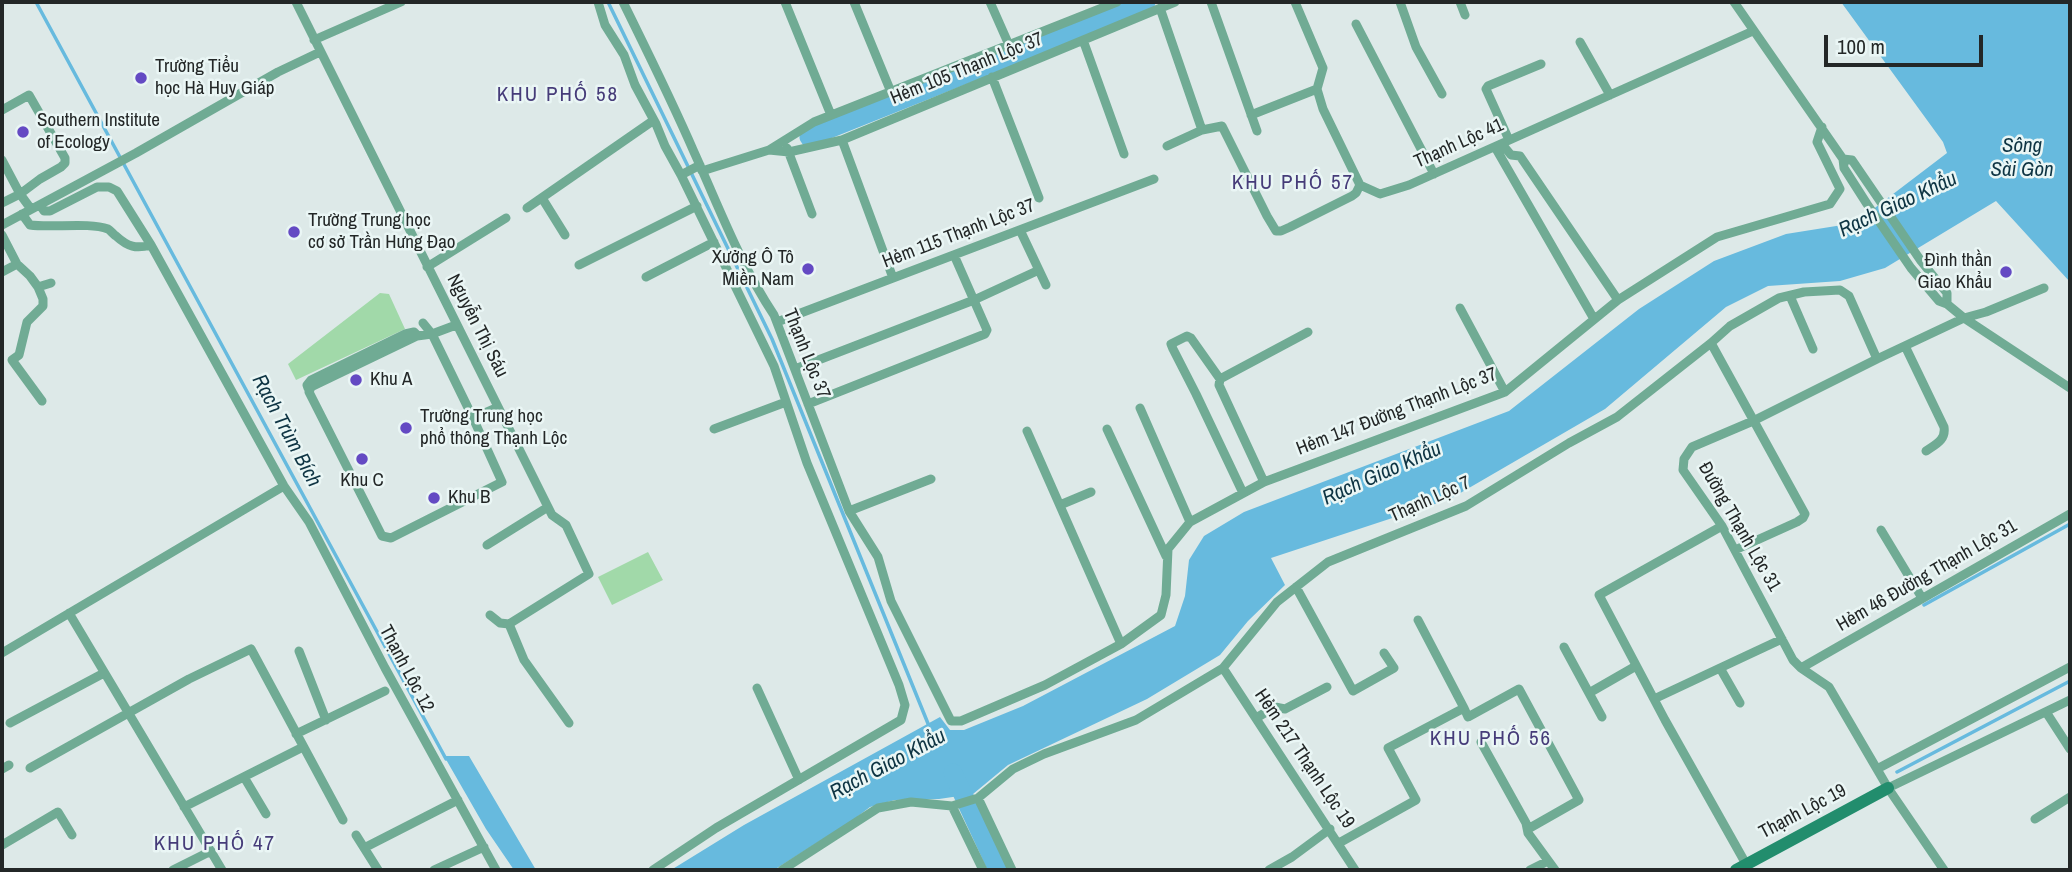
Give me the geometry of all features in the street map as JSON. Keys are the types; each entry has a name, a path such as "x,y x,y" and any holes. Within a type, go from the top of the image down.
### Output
{"street":[{"path":"296,2 314,40 381,6 401,2"},
{"path":"598,2 605,25 624,55 664,146 683,174 774,366 807,463 905,705 901,720 716,828 653,870"},
{"name":"Thạnh Lộc 37","path":"623,2 734,243 777,322 849,512 878,557 891,601 951,721 961,721 1045,685 1121,644"},
{"path":"785,2 831,115"},
{"path":"854,2 891,92"},
{"path":"990,2 1009,46"},
{"path":"683,174 769,150 814,122 1117,2"},
{"name":"Hẻm 105 Thạnh Lộc 37","path":"769,150 789,152 842,140 1175,2"},
{"path":"1211,2 1256,131"},
{"path":"1167,146 1219,125 1224,129 1276,231 1290,227 1356,193 1360,186 1323,109 1317,89 1323,68 1295,2"},
{"path":"1400,2 1416,47 1442,94"},
{"path":"1460,2 1465,15"},
{"path":"1734,2 1822,127 1867,204 1911,268 1939,301 2070,388"},
{"path":"1160,8 1202,130"},
{"path":"1356,24 1434,174"},
{"name":"Thạnh Lộc 41","path":"1360,186 1380,194 1409,186 1753,31"},
{"name":"Nguyễn Thị Sáu","path":"314,40 552,515 566,526 589,574 514,622"},
{"path":"1083,40 1124,154"},
{"path":"1580,41 1610,95"},
{"path":"2,225 278,72 320,52"},
{"path":"1541,64 1486,89 1502,144 1594,319"},
{"path":"992,77 1039,198"},
{"path":"1251,115 1317,89"},
{"path":"2,110 29,96 65,158 61,167 2,203"},
{"path":"527,208 654,120"},
{"name":"Hẻm 147 Đường Thạnh Lộc 37","path":"1167,557 1168,549 1190,522 1264,482 1505,392 1618,300 1717,237 1830,204 1840,189 1817,142 1822,127"},
{"path":"784,140 812,214"},
{"path":"842,140 893,278"},
{"path":"1502,144 1511,155 1520,156 1618,300"},
{"path":"1843,159 1852,160 1921,261 1947,293 1947,304"},
{"path":"2,160 31,209 30,225 109,229 127,246 138,248 151,245"},
{"name":"Hẻm 115 Thạnh Lộc 37","path":"777,322 1154,179"},
{"name":"Thạnh Lộc 12","path":"31,209 50,211 97,187 109,187 117,191 151,245 284,486 309,522 385,668 496,870"},
{"path":"542,198 565,235"},
{"path":"579,265 697,206"},
{"path":"427,267 506,218"},
{"path":"1020,229 1046,285"},
{"path":"2,234 17,264 30,276 43,299 43,306 27,322 19,355 12,360 42,401"},
{"path":"646,277 714,242"},
{"path":"808,404 981,337 987,330 954,255"},
{"path":"2,272 17,264"},
{"path":"795,369 974,300 1039,270"},
{"path":"38,287 51,283"},
{"name":"Đường Thạnh Lộc 31","path":"1944,870 1888,788 1829,687 1793,660 1722,526 1683,470 1684,459 1692,447 1754,421 1877,359 1964,318 1986,312 2044,288"},
{"name":"Thạnh Lộc 7","path":"978,798 1013,769 1044,754 1136,720 1223,668 1277,602 1328,562 1466,506 1616,417 1730,326 1779,298 1804,292 1840,290 1849,296 1877,359"},
{"path":"1790,296 1813,349"},
{"path":"1460,308 1505,392"},
{"path":"423,323 432,334 502,482 386,539 382,536 309,390 417,336 432,334 456,325"},
{"path":"1220,379 1308,332"},
{"path":"1243,493 1171,344 1187,337 1191,338 1220,379 1219,385 1264,482"},
{"path":"1711,343 1805,514 1803,519 1735,550"},
{"path":"1905,346 1944,427 1943,439 1926,451"},
{"path":"714,429 786,402"},
{"path":"473,418 498,407"},
{"path":"1140,408 1190,522"},
{"path":"1027,431 1121,644 1161,615 1166,594 1167,557 1107,429"},
{"path":"849,512 931,479"},
{"path":"2,653 284,486"},
{"path":"1060,505 1091,492"},
{"path":"487,545 548,507"},
{"name":"Hẻm 46 Đường Thạnh Lộc 31","path":"1801,668 2070,514"},
{"path":"1722,526 1599,595 1741,867"},
{"path":"1881,530 1922,598"},
{"path":"1296,587 1353,691 1394,668 1384,653"},
{"path":"69,613 222,870"},
{"path":"490,615 500,623 514,622 524,660 569,723"},
{"path":"1418,620 1468,717 1519,689 1579,800 1528,829"},
{"path":"1654,699 1782,639"},
{"path":"1564,647 1602,717"},
{"path":"30,768 189,679 251,649 344,820"},
{"path":"299,651 326,720"},
{"path":"1589,693 1636,666"},
{"path":"1877,769 2070,667"},
{"name":"Hẻm 217 Thạnh Lộc 19","path":"1223,668 1258,717 1355,870"},
{"path":"1720,668 1741,703"},
{"path":"10,723 104,673"},
{"path":"1258,717 1275,707 1285,709 1327,687"},
{"path":"757,688 799,780"},
{"path":"296,734 385,691"},
{"path":"1888,788 2070,700"},
{"path":"1339,843 1416,800 1388,748 1464,708"},
{"path":"2046,712 2070,749"},
{"path":"1481,742 1526,822 1528,833 1555,870"},
{"path":"184,807 303,747"},
{"path":"244,776 266,814"},
{"name":"Thạnh Lộc 19","path":"1741,867 1888,788"},
{"path":"2035,819 2070,797"},
{"path":"782,870 878,808 911,802 952,806 978,798 1012,870"},
{"path":"364,848 458,800"},
{"path":"952,806 983,870"},
{"path":"2,845 58,812 72,835"},
{"path":"1269,870 1330,829"},
{"path":"356,835 378,870"},
{"path":"434,870 484,847"},
{"path":"173,870 211,851"},
{"path":"1530,870 1548,861"}],"green space":[{"path":"380,293 389,294 405,329 296,380 288,364"},
{"path":"648,552 663,580 612,605 598,577"}],"water":[{"path":"1841,2 2070,2 2070,282 1996,201 1885,268 1840,281 1768,286 1726,307 1605,409 1450,499 1271,558 1285,585 1248,621 1220,655 1147,699 1008,765 973,794 939,799 895,800 870,807 774,870 671,870 744,825 940,717 950,730 964,730 1023,706 1175,626 1185,596 1189,560 1204,536 1244,512 1509,411 1639,309 1714,261 1786,234 1855,223 1947,153 1943,142"},
{"path":"444,756 469,756 536,870 514,870 486,829"}],"waterway":[{"name":"Rạch Trùm Bích","path":"36,2 446,759"},
{"name":"Rạch Giao Khẩu","path":"608,2 772,339 929,726"},
{"path":"809,137 1146,2"},
{"path":"1924,605 2070,524"},
{"path":"1897,772 2070,681"},
{"path":"953,773 998,870"}],"place":[{"name":"Trường Tiểu học Hà Huy Giáp","path":"141,78"},
{"name":"Southern Institute of Ecology","path":"23,132"},
{"name":"Trường Trung học cơ sở Trần Hưng Đạo","path":"294,232"},
{"name":"Xưởng Ô Tô Miền Nam","path":"808,269"},
{"name":"Đình thần Giao Khẩu","path":"2006,272"},
{"name":"Khu A","path":"356,380"},
{"name":"Trường Trung học phổ thông Thạnh Lộc","path":"406,428"},
{"name":"Khu C","path":"362,459"},
{"name":"Khu B","path":"434,498"}],"district":[{"name":"KHU PHỐ 58","path":"558,95"},
{"name":"KHU PHỐ 57","path":"1293,183"},
{"name":"KHU PHỐ 56","path":"1491,739"},
{"name":"KHU PHỐ 47","path":"215,844"}],"water label":[{"name":"Sông Sài Gòn","path":"2022,158"}]}
